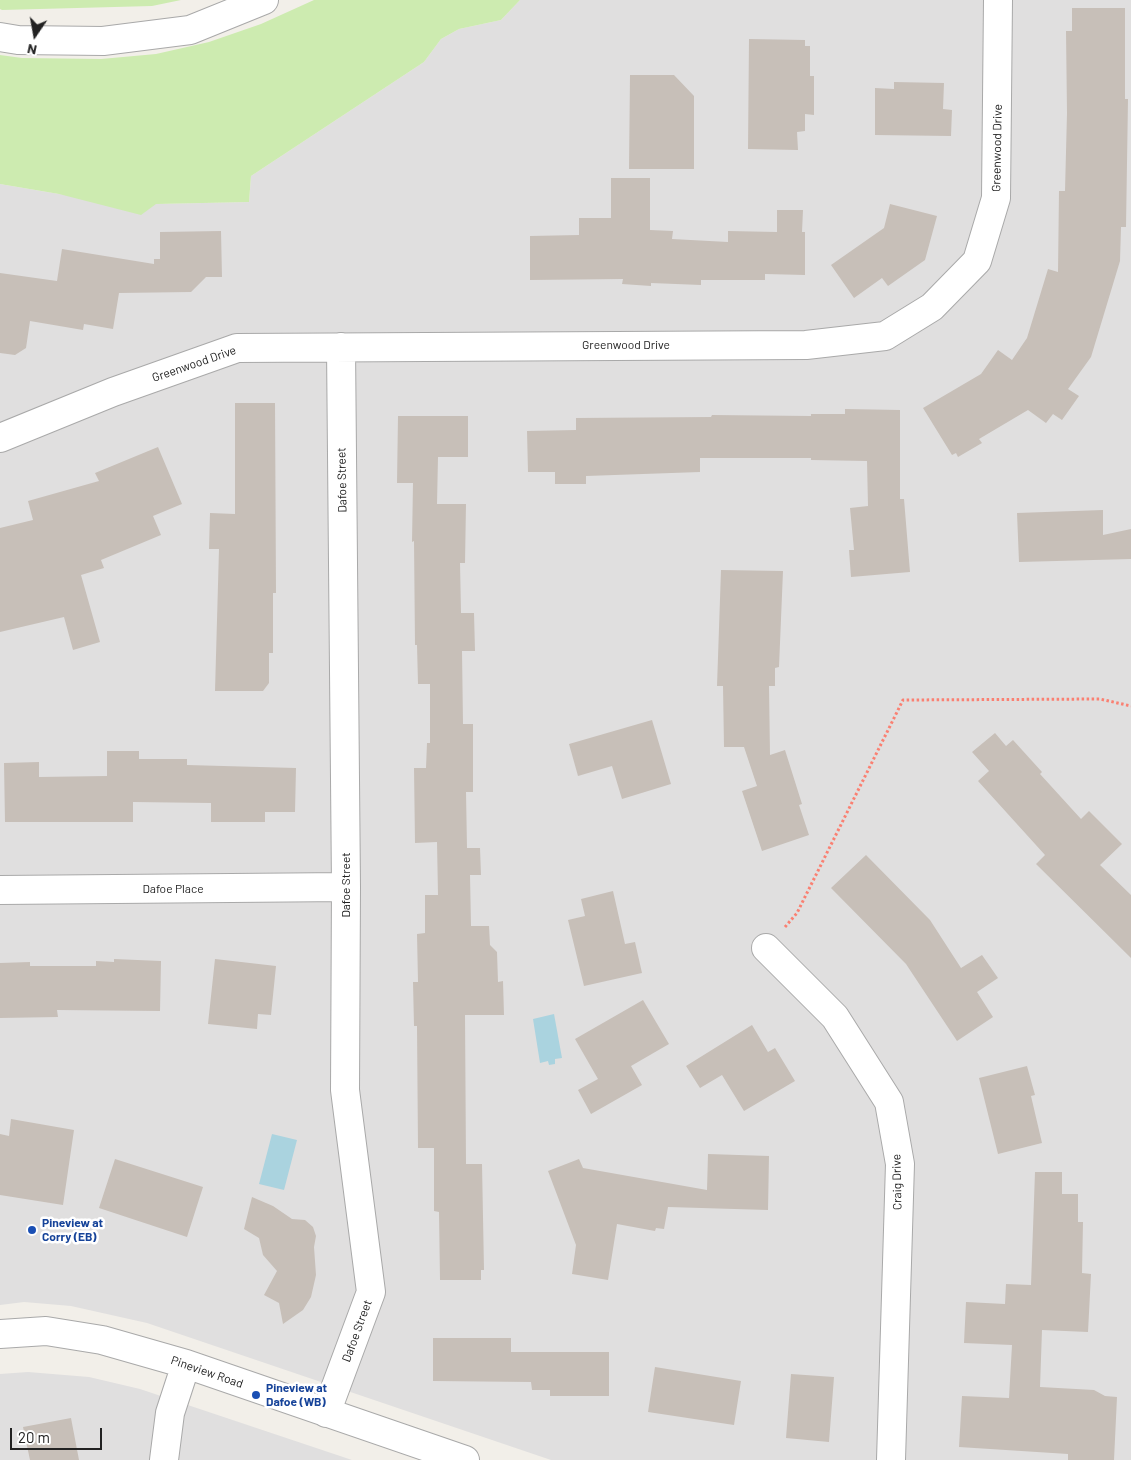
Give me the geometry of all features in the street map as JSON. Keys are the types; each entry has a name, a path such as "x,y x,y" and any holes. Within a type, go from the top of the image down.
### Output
{"street":[{"path":"190,30 206,0"},
{"path":"0,37 18,40 103,41 190,30 264,0"},
{"name":"Greenwood Drive","path":"0,438 113,392 238,348 806,344 885,336 932,307 977,260 996,198 998,0"},
{"name":"Dafoe Street","path":"326,1413 371,1292 345,1090 346,887 341,347"},
{"name":"Dafoe Place","path":"0,890 346,887"},
{"name":"Craig Drive","path":"766,948 835,1017 889,1102 900,1164 891,1460"},
{"name":"Pineview Road","path":"0,1334 46,1331 102,1340 186,1364 465,1460"},
{"path":"164,1460 170,1413 186,1364"}],"path":[{"path":"766,948 797,913 903,700 1100,699 1131,706"}],"shaded area":[{"path":"520,0 1131,0 1131,1460 551,1460 147,1323 71,1306 24,1302 0,1305 0,184 59,194 155,204 249,202 251,176 424,62 441,39 459,29 501,20"},
{"path":"28,1372 89,1377 140,1389 352,1460 0,1460 0,1374"}],"green space":[{"path":"0,0 181,0 152,6 2,10 0,9"},
{"path":"314,0 520,0 501,20 459,29 441,39 424,62 251,176 249,202 156,204 141,215 59,194 0,184 0,55 22,58 101,59 156,54 209,42 261,24"}],"water":[{"path":"554,1014 562,1058 555,1059 555,1064 549,1065 548,1061 540,1063 533,1019"},
{"path":"272,1134 297,1140 284,1190 259,1184"}],"building":[{"path":"1072,8 1125,8 1125,99 1128,99 1126,227 1121,227 1120,261 1091,357 1068,389 1079,396 1062,420 1053,414 1046,423 1028,410 979,439 982,443 958,457 956,453 952,455 923,408 981,374 998,350 1012,360 1027,338 1048,269 1058,272 1059,191 1065,191 1067,113 1066,31 1072,31"},
{"path":"749,39 805,40 805,46 810,46 810,76 814,76 814,115 805,114 805,131 797,132 798,150 748,149"},
{"path":"630,75 674,75 694,96 694,169 629,169"},
{"path":"894,82 944,83 943,109 952,110 951,136 875,135 875,88 894,89"},
{"path":"611,178 650,178 650,230 673,231 672,239 728,242 728,231 777,232 777,210 803,210 802,232 805,232 805,275 765,274 765,280 701,280 701,285 651,283 651,286 622,284 623,279 530,280 530,236 579,235 579,218 611,218"},
{"path":"890,204 937,216 925,260 888,286 882,278 854,298 831,265 884,228"},
{"path":"221,231 222,277 206,277 191,292 119,293 113,329 84,324 83,330 30,321 26,348 15,355 0,353 0,273 57,281 62,249 154,264 154,259 160,259 160,232"},
{"path":"235,403 275,403 276,593 273,593 273,653 269,653 269,683 263,691 215,691 219,549 209,549 210,513 235,514"},
{"path":"845,409 900,410 900,499 904,499 910,572 851,577 849,550 854,550 850,508 868,506 867,461 811,460 811,458 700,458 700,472 586,476 586,484 555,484 555,472 528,472 527,431 576,430 576,418 711,417 712,415 811,416 811,414 845,414"},
{"path":"398,416 468,416 468,457 438,457 437,504 466,504 465,563 460,563 461,613 474,613 475,651 462,651 463,724 473,724 473,792 466,792 467,848 480,848 481,875 470,875 471,926 489,926 490,945 497,952 498,982 503,981 504,1015 465,1015 466,1164 482,1164 484,1270 481,1270 481,1280 440,1280 439,1212 434,1211 434,1148 418,1148 417,1026 414,1026 413,982 418,982 417,934 425,933 425,895 438,895 437,842 415,843 414,768 426,768 427,743 430,743 430,684 418,684 417,645 415,645 414,541 412,542 413,483 397,483"},
{"path":"158,447 182,504 153,516 161,535 101,560 104,568 81,575 100,642 73,650 64,617 0,632 0,528 33,520 28,501 99,481 95,473"},
{"path":"1103,510 1103,535 1131,529 1131,559 1019,562 1017,513"},
{"path":"721,570 783,571 779,667 775,668 775,686 769,686 770,755 785,750 802,804 799,805 809,835 762,851 742,791 757,786 744,747 724,747 723,686 717,686"},
{"path":"652,720 671,784 622,799 612,766 578,776 569,744"},
{"path":"995,733 1006,746 1013,740 1042,772 1040,774 1081,819 1089,811 1122,844 1100,865 1131,895 1131,958 1036,864 1045,855 978,781 989,771 972,752"},
{"path":"107,751 139,751 139,759 187,759 187,765 296,768 295,812 265,812 265,822 211,822 211,803 133,802 133,822 5,822 4,763 39,762 39,777 107,776"},
{"path":"866,855 930,920 961,968 982,955 998,978 977,992 993,1017 957,1041 906,964 831,888"},
{"path":"613,891 625,944 635,942 642,973 584,986 568,920 585,916 581,899"},
{"path":"114,959 161,961 160,1011 57,1010 58,1017 0,1018 0,963 30,962 30,966 96,966 96,961 114,962"},
{"path":"215,959 276,966 271,1015 258,1014 257,1029 208,1024"},
{"path":"643,1000 669,1044 631,1066 642,1085 591,1114 578,1090 598,1079 575,1039"},
{"path":"752,1025 768,1052 775,1048 795,1081 744,1111 722,1075 700,1088 686,1066"},
{"path":"1027,1066 1035,1095 1031,1096 1042,1143 998,1154 979,1078"},
{"path":"11,1119 74,1130 63,1205 0,1195 0,1134 9,1136"},
{"path":"708,1154 769,1156 768,1210 668,1207 664,1229 656,1228 655,1231 617,1224 608,1280 572,1274 576,1245 548,1171 579,1159 583,1168 707,1190"},
{"path":"115,1159 203,1187 187,1237 99,1208"},
{"path":"1035,1172 1062,1172 1062,1194 1078,1194 1078,1222 1083,1222 1082,1273 1091,1274 1088,1332 1042,1330 1040,1387 1094,1390 1105,1396 1117,1397 1114,1460 1068,1460 1068,1454 959,1447 962,1396 1009,1398 1012,1345 964,1343 966,1302 1005,1304 1006,1284 1031,1285"},
{"path":"252,1197 273,1206 292,1219 305,1220 313,1227 316,1236 314,1247 316,1275 311,1297 303,1310 283,1324 279,1303 264,1295 277,1271 263,1255 259,1238 244,1229"},
{"path":"433,1338 511,1338 511,1352 609,1352 609,1396 550,1396 550,1390 532,1390 531,1382 433,1381"},
{"path":"655,1367 741,1381 734,1425 648,1412"},
{"path":"791,1374 834,1377 829,1442 786,1438"},
{"path":"71,1418 79,1460 30,1460 23,1427"}],"place":[{"name":"Pineview at Corry (EB)","path":"32,1230"},
{"name":"Pineview at Dafoe (WB)","path":"256,1395"}]}
